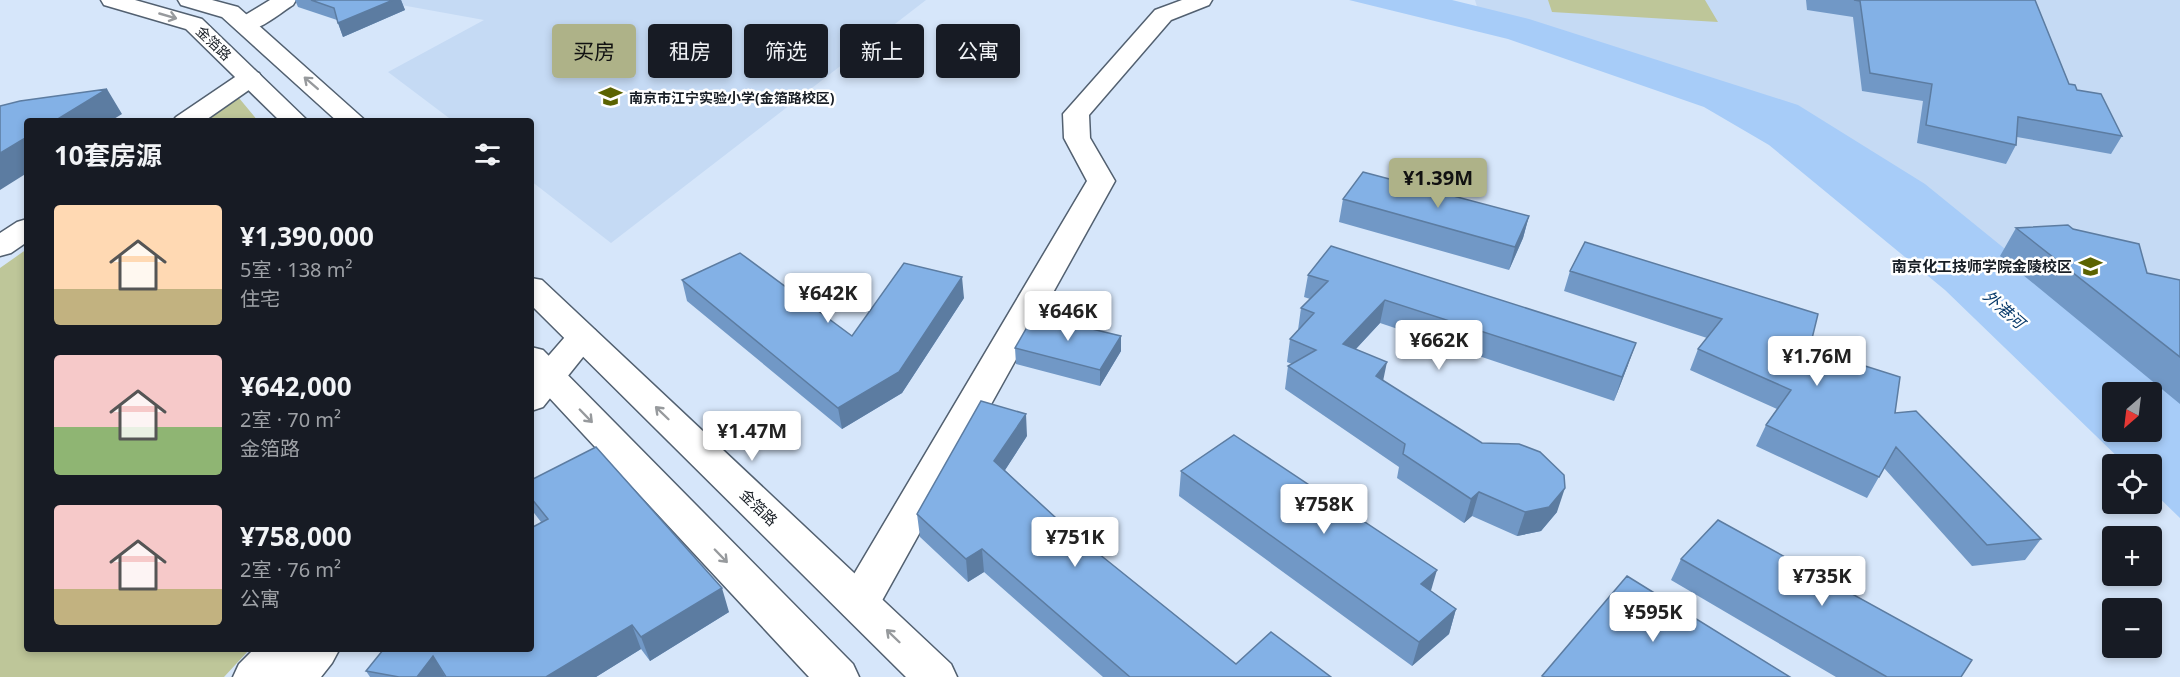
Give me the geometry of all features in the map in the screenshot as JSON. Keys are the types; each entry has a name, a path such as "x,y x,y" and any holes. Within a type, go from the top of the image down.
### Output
{"main road":[{"name":"金箔路","path":"112,0 194,24 292,118"},
{"name":"金箔路","path":"189,0 230,12 350,118"},
{"path":"245,25 285,0"},
{"path":"859,603 1101,181 1077,138 1076,114 1164,15 1201,0"},
{"path":"191,118 250,78"},
{"path":"0,247 24,230"},
{"name":"金箔路","path":"534,290 935,677"},
{"path":"577,331 536,374 837,677"},
{"path":"255,677 278,652"},
{"path":"294,677 315,652"}],"shaded area":[{"name":"南京市江宁实验小学(金箔路校区)","path":"396,0 926,0 895,24 840,24 840,66 828,76 828,24 744,24 744,78 825,78 611,243 534,183 534,118 449,118 388,72 484,20 390,3"},
{"name":"南京化工技师学院金陵校区","path":"1475,0 2180,0 2180,395 1820,137 1480,17"}],"green space":[{"path":"1548,0 1705,0 1718,22 1552,12"},
{"path":"239,98 256,118 210,118"},
{"path":"24,251 24,652 247,652 224,677 0,677 0,268"}],"water":[{"name":"外港河","path":"1349,0 1452,0 1529,19 1798,105 1925,184 2180,391 2180,518 2162,501 2162,454 2115,454 2102,442 2162,442 2162,382 2102,382 2102,442 1945,290 1769,145 1704,107 1508,39"}],"building":[{"path":"311,0 393,0 338,23 334,8"},
{"path":"1854,0 2035,0 2069,84 2075,85 2077,90 2101,94 2122,136 2018,117 2016,145 1926,125 1932,84 1870,73 1860,1"},
{"path":"107,89 60,118 24,118 24,139 0,153 0,106"},
{"path":"1363,172 1529,216 1515,247 1343,199"},
{"path":"2068,225 2073,229 2139,244 2147,273 2180,280 2180,357 2016,228"},
{"path":"1585,242 1818,314 1808,355 1861,370 1862,365 1900,377 1895,413 1916,411 2041,539 1987,545 1896,447 1879,477 1766,425 1791,390 1698,349 1722,319 1570,271"},
{"path":"1331,246 1636,343 1622,377 1385,300 1343,344 1387,362 1376,376 1482,443 1519,444 1540,452 1564,475 1565,488 1549,507 1525,512 1479,492 1471,499 1403,454 1405,444 1288,366 1316,350 1290,339 1314,313 1301,308 1328,281 1308,275"},
{"path":"740,253 852,336 904,263 962,277 899,372 838,408 682,280"},
{"path":"1034,315 1121,336 1100,370 1015,348"},
{"path":"981,401 1026,414 994,461 1068,529 1236,664 1271,632 1331,677 1130,677 982,549 966,559 917,514"},
{"path":"1234,435 1437,570 1421,584 1456,609 1419,642 1181,471"},
{"path":"596,447 722,588 641,637 632,625 546,677 446,677 433,656 417,677 399,677 366,671 381,652 534,652 534,526 548,519 534,502 534,478"},
{"path":"1718,520 1972,660 1961,677 1887,677 1681,559"},
{"path":"1627,576 1790,677 1542,676"}],"place":[{"name":"南京市江宁实验小学(金箔路校区)","path":"611,97"},
{"name":"南京化工技师学院金陵校区","path":"2090,266"}]}
